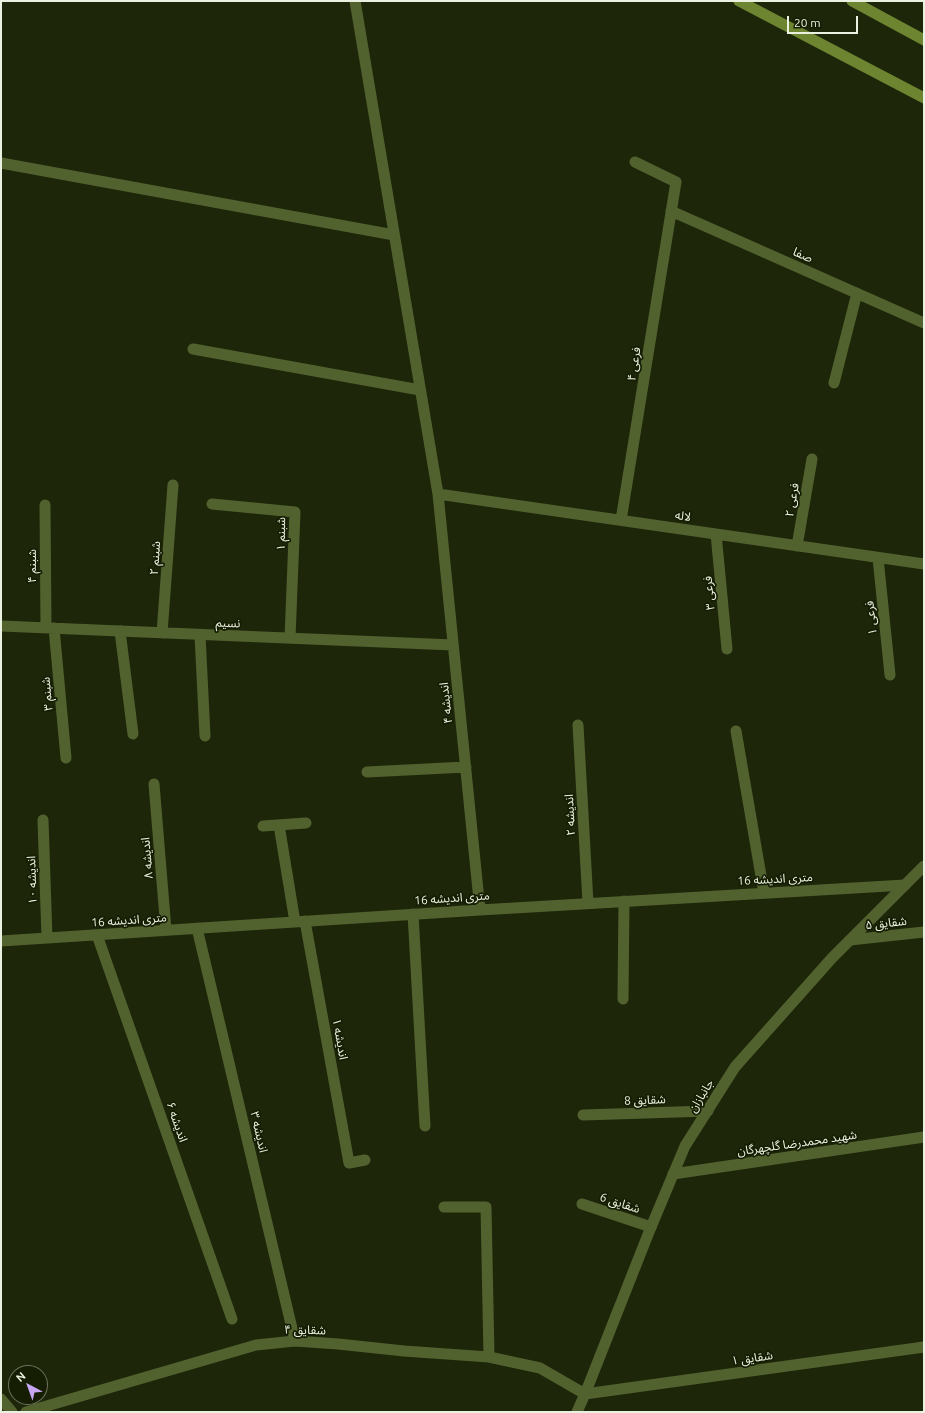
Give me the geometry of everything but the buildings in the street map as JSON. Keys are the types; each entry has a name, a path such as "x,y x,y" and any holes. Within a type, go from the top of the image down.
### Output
{"main road":[{"path":"739,1 924,98"},
{"path":"852,1 924,40"}],"street":[{"name":"اندیشه ۴","path":"355,1 438,494 480,910"},
{"name":"فرعی ۴","path":"621,520 676,182 635,162"},
{"path":"1,163 394,235"},
{"name":"صفا","path":"671,211 924,323"},
{"path":"834,383 857,293"},
{"path":"193,349 420,390"},
{"name":"فرعی ۲","path":"798,546 812,459"},
{"name":"شبنم ۲","path":"162,633 173,485"},
{"name":"لاله","path":"438,494 924,564"},
{"name":"شبنم ۱","path":"212,504 295,512 290,638"},
{"name":"شبنم ۴","path":"45,505 50,628"},
{"name":"فرعی ۳","path":"716,534 727,649"},
{"name":"فرعی ۱","path":"878,558 890,675"},
{"name":"نسیم","path":"1,626 453,646"},
{"name":"شبنم ۳","path":"50,628 66,758"},
{"path":"120,631 133,734"},
{"path":"200,634 205,736"},
{"name":"اندیشه ۲","path":"578,725 588,903"},
{"path":"736,731 764,893"},
{"path":"367,772 466,768"},
{"name":"اندیشه ۸","path":"154,784 166,930"},
{"name":"اندیشه ۱۰","path":"43,820 47,938"},
{"path":"263,826 306,823"},
{"path":"279,825 300,922"},
{"name":"جانبازان","path":"577,1412 685,1146 735,1067 832,958 924,866"},
{"name":"16 متری اندیشه","path":"1,941 588,903 905,885"},
{"path":"623,999 624,901"},
{"path":"413,914 425,1126"},
{"name":"اندیشه ۱","path":"300,922 350,1163 364,1160"},
{"name":"اندیشه ۳","path":"197,928 295,1341"},
{"name":"شقایق ۵","path":"850,940 924,932"},
{"name":"اندیشه ۶","path":"97,935 232,1319"},
{"name":"شقایق 8","path":"583,1115 708,1111"},
{"name":"شهید محمدرضا گلچهرگان","path":"673,1174 924,1137"},
{"name":"شقایق 6","path":"582,1204 651,1227"},
{"path":"444,1207 486,1207 489,1357"},
{"name":"شقایق ۴","path":"26,1412 256,1345 295,1341 489,1357 540,1368 584,1394"},
{"name":"شقایق ۱","path":"584,1394 924,1347"},
{"path":"1,1399 12,1412"}]}
